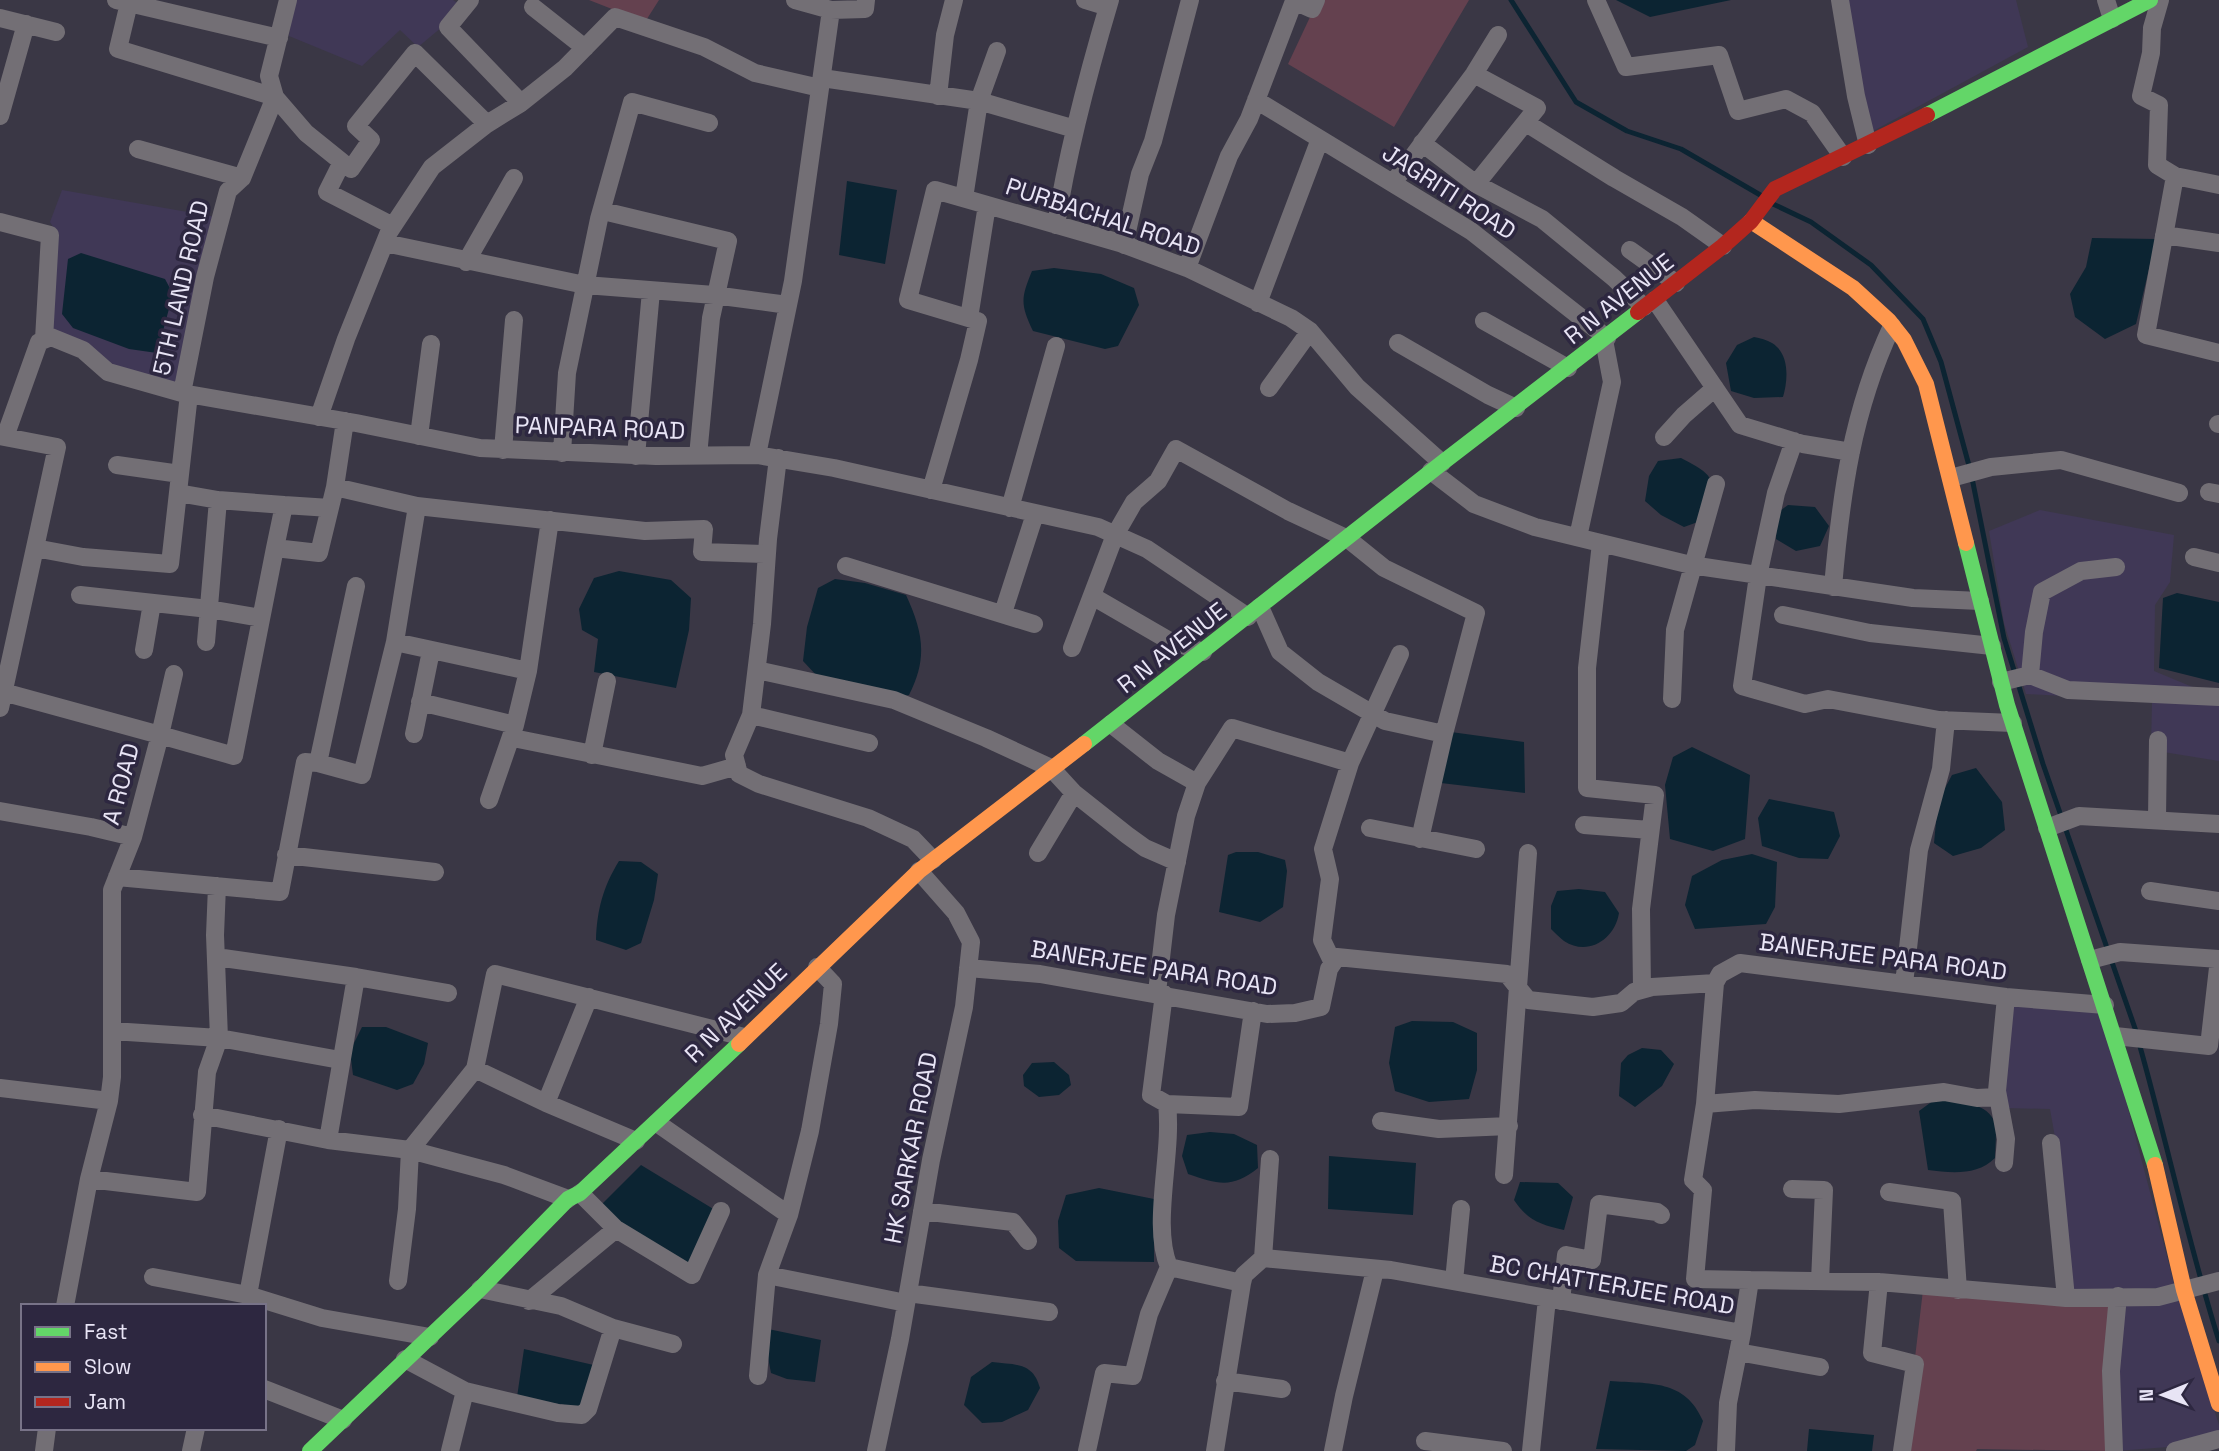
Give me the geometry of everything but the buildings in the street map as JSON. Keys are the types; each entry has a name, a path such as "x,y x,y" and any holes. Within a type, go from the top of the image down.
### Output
{"main road":[{"name":"R N AVENUE","path":"310,1451 574,1196 657,1123 926,865 1111,724 1436,467 1606,339 1723,246 1751,221 1774,191 2150,0"},
{"path":"1751,221 1819,265 1874,306 1905,342 1926,384 2001,682 2155,1166 2184,1290 2219,1404"}],"street":[{"name":"5TH LAND ROAD","path":"35,548 82,557 170,564 186,394 211,253 228,191 242,178 275,97 269,76 288,0"},
{"path":"795,0 831,10 865,9 866,0"},
{"path":"938,96 945,35 954,0"},
{"path":"1056,225 1063,177 1109,4 1084,0"},
{"path":"1124,245 1140,174 1153,141 1190,0"},
{"path":"1187,268 1229,156 1256,100 1292,1 1311,9 1316,0"},
{"path":"1596,0 1626,67 1719,55 1738,111 1786,99 1812,113 1843,157"},
{"path":"1840,0 1856,96 1868,145"},
{"path":"2106,0 2112,19"},
{"path":"2160,0 2152,28 2151,53 2141,96 2159,105 2157,165 2175,176 2219,185"},
{"path":"279,38 122,1 118,50 275,97 306,133 351,169 371,140 356,126 415,52 487,124"},
{"path":"467,1 448,26 521,103"},
{"path":"533,7 584,48"},
{"path":"757,455 788,305 831,10"},
{"path":"0,18 56,32"},
{"path":"319,416 346,339 385,243 393,226 432,167 565,68 615,18 704,47 755,73 979,101 1075,129"},
{"path":"0,116 26,24"},
{"path":"1393,183 1475,74 1498,35"},
{"path":"964,198 979,101 997,51"},
{"path":"1475,74 1536,108 1476,184"},
{"name":"JAGRITI ROAD","path":"1256,100 1471,231 1606,339"},
{"path":"562,453 567,373 584,285 599,219 632,102 709,123"},
{"path":"1526,123 1682,217 1723,246"},
{"path":"1258,303 1320,139"},
{"path":"1422,143 1476,184 1542,219 1649,303 1716,388 1740,425 1794,441 1851,452"},
{"path":"138,149 242,178"},
{"path":"342,162 327,192 393,226"},
{"path":"2175,176 2146,335 2219,353"},
{"path":"466,262 514,178"},
{"name":"PURBACHAL ROAD","path":"970,318 908,300 934,190 1124,245 1187,268 1291,318 1310,331 1357,387 1474,504 1535,527 1691,565 1913,598 1980,601"},
{"path":"931,490 978,320 970,318 987,205"},
{"path":"603,211 728,241 714,295 698,456"},
{"path":"0,222 50,235 44,339 39,342 2,437 57,447 2,700 160,735 174,674"},
{"path":"2164,235 2219,243"},
{"path":"385,243 584,285 714,295 788,305"},
{"path":"1630,250 1676,283"},
{"path":"636,456 651,291"},
{"path":"503,450 514,320"},
{"path":"1483,321 1568,368"},
{"path":"1833,587 1840,507 1857,420 1868,384 1892,326"},
{"path":"1269,388 1310,331"},
{"name":"PANPARA ROAD","path":"44,339 51,337 83,350 108,372 186,394 319,416 480,448 636,456 757,455 834,468 1098,527 1147,549 1254,612"},
{"path":"1578,537 1612,382 1606,339"},
{"path":"1398,343 1488,395 1516,408"},
{"path":"419,436 431,344"},
{"path":"1010,508 1056,346"},
{"path":"1664,436 1716,388"},
{"path":"275,548 319,553 335,487 345,421"},
{"path":"1794,441 1776,493 1758,576 1742,686 1805,704 1828,699 1946,720 2013,723"},
{"path":"1072,648 1115,535 1134,502 1158,481 1176,449 1288,511 1348,539 1384,568 1476,613 1420,839"},
{"path":"420,702 592,755 702,776 737,766 734,755 751,715 766,554 779,458"},
{"path":"1951,478 1991,467 2062,460 2179,493"},
{"path":"117,465 180,474"},
{"path":"1672,699 1675,630 1691,565 1716,484"},
{"path":"335,487 417,506 645,531 704,528 702,552 766,554"},
{"path":"178,492 218,500 330,508"},
{"path":"206,642 218,500"},
{"name":"A ROAD","path":"65,1304 112,1076 112,890 133,837 160,735 234,756 284,505"},
{"path":"117,877 280,892 305,762 362,775 395,642 417,506"},
{"path":"1003,613 1035,514"},
{"path":"489,800 514,732 528,671 550,520"},
{"path":"1601,543 1587,668 1587,788 1655,795 1641,909 1642,990"},
{"path":"2194,556 2219,563"},
{"path":"846,566 1034,624"},
{"path":"2030,675 2034,632 2042,592 2081,571 2116,567"},
{"path":"318,763 356,586"},
{"path":"80,595 209,609 261,618"},
{"path":"1092,596 1168,640 1203,652"},
{"path":"144,650 152,603"},
{"path":"1254,612 1280,652 1318,682 1385,721 1444,734"},
{"path":"1783,615 1871,633 1992,646"},
{"path":"395,642 528,671"},
{"path":"415,734 431,651"},
{"path":"1333,963 1322,940 1330,880 1323,849 1350,764 1400,654"},
{"path":"757,670 894,700 1051,768 1074,793 1145,848 1177,862"},
{"path":"2001,682 2030,675 2068,690 2219,697"},
{"path":"592,755 607,681"},
{"path":"751,715 869,743"},
{"path":"1904,984 1919,850 1941,769 1946,720"},
{"path":"1111,724 1158,761 1197,783"},
{"path":"1253,1011 1239,1107 1167,1104 1152,1095 1166,915 1186,816 1197,783 1232,727 1350,764"},
{"path":"2157,820 2158,740"},
{"name":"HK SARKAR ROAD","path":"737,766 739,774 759,784 868,818 913,839 971,942 964,1007 876,1451"},
{"path":"1038,853 1074,793"},
{"path":"0,811 133,837"},
{"path":"2047,828 2079,816 2219,824"},
{"path":"1584,825 1650,830"},
{"path":"1370,828 1476,849"},
{"path":"1504,1175 1528,853"},
{"path":"286,855 435,872"},
{"path":"89,1179 197,1192 207,1072 219,1038 217,886"},
{"path":"2150,891 2219,901"},
{"path":"2090,960 2120,952 2219,959 2209,1046 2115,1036"},
{"path":"216,957 447,993"},
{"path":"1333,963 1337,957 1354,958 1507,974 1528,1000 1593,1007 1622,1003 1634,992 1652,987 1715,983 1705,1104 1693,1180 1703,1190 1695,1279 1751,1280"},
{"name":"BANERJEE PARA ROAD","path":"968,968 1041,974 1267,1014 1295,1013 1321,1007 1329,969 1333,963"},
{"name":"BANERJEE PARA ROAD","path":"1715,983 1720,974 1740,963 2006,997 2105,1005"},
{"path":"758,1376 767,1275 789,1215 810,1131 829,1024 833,984 817,967"},
{"path":"398,1281 407,1209 410,1150 475,1069 495,974 744,1037"},
{"path":"328,1140 356,977"},
{"path":"546,1103 589,997"},
{"path":"2004,1163 2006,1139 1997,1097 2006,997"},
{"path":"112,1031 219,1038 340,1060"},
{"path":"475,1069 635,1141"},
{"path":"0,1088 109,1101"},
{"path":"1705,1104 1755,1100 1839,1104 1944,1092 1977,1098 1997,1097"},
{"path":"1167,1104 1170,1128 1162,1226 1163,1253 1170,1267"},
{"path":"202,1115 328,1140 410,1150 505,1174 574,1196 616,1229 692,1275 721,1211"},
{"path":"1381,1121 1439,1129 1509,1126"},
{"path":"657,1123 789,1215"},
{"path":"248,1295 279,1129"},
{"path":"2051,1143 2066,1298"},
{"path":"1215,1451 1242,1283 1244,1275 1263,1258 1270,1159"},
{"path":"1792,1189 1824,1189 1820,1281"},
{"path":"1889,1192 1952,1201 1958,1290"},
{"path":"1531,1451 1554,1300 1566,1255 1592,1260 1599,1205 1657,1212 1661,1215"},
{"path":"1454,1281 1461,1209"},
{"path":"922,1211 1013,1222 1028,1241"},
{"path":"529,1301 616,1229"},
{"name":"BC CHATTERJEE ROAD","path":"1263,1258 1391,1270 1742,1333 1751,1280 1879,1282 2066,1298 2158,1297 2217,1285"},
{"path":"1170,1267 1242,1283"},
{"path":"1087,1451 1104,1374 1133,1376 1149,1314 1170,1267"},
{"path":"1333,1451 1375,1270"},
{"path":"767,1275 907,1298 1049,1312"},
{"path":"153,1276 216,1298 248,1295 322,1318 430,1337"},
{"path":"1879,1282 1872,1353 1915,1364 1902,1451"},
{"path":"480,1289 561,1306 613,1328 673,1344"},
{"path":"2114,1451 2111,1371 2118,1296"},
{"path":"405,1359 465,1391 558,1413 582,1415 588,1409 613,1328"},
{"path":"1726,1451 1728,1404 1742,1333"},
{"path":"1738,1352 1820,1367"},
{"path":"1225,1381 1282,1389"},
{"path":"266,1390 343,1420"},
{"path":"450,1451 465,1391"},
{"path":"44,1451 47,1430"},
{"path":"191,1451 195,1430"},
{"path":"2175,1451 2219,1439"},
{"path":"1426,1441 1503,1451"}],"shaded area":[{"path":"294,0 453,0 459,4 442,27 418,47 400,30 362,66 289,36"},
{"path":"589,0 659,0 645,22"},
{"path":"1318,0 1469,0 1394,127 1288,64"},
{"path":"1846,0 2016,0 2028,47 1873,131 1855,65"},
{"path":"62,190 216,217 178,384 111,367 51,331 58,235 50,222"},
{"path":"2040,510 2174,535 2170,582 2155,605 2154,671 2219,698 2219,761 2151,750 2152,701 2026,694 2004,623 1989,531"},
{"path":"2012,1005 2102,1010 2175,1287 2071,1289 2050,1109 2006,1108 2003,1088"},
{"path":"1923,1290 2113,1301 2106,1451 1904,1451"},
{"path":"2179,1298 2219,1425 2219,1433 2168,1447 2117,1451 2115,1373 2122,1303"}],"water":[{"path":"1616,0 1731,0 1650,17"},
{"path":"847,181 897,190 885,264 839,255"},
{"path":"2092,238 2156,239 2136,324 2105,339 2075,317 2070,294 2086,267"},
{"path":"81,253 165,279 173,294 157,353 129,349 73,328 62,314 68,259"},
{"path":"1054,268 1101,274 1134,288 1139,305 1118,346 1105,349 1033,331 1024,307 1026,288 1032,271"},
{"path":"1754,337 1772,343 1785,360 1786,383 1783,397 1754,398 1731,391 1726,363 1737,345"},
{"path":"1681,458 1708,475 1712,487 1706,519 1684,527 1661,515 1645,501 1649,476 1658,461"},
{"path":"1788,505 1815,507 1829,526 1820,546 1796,551 1776,539 1777,513"},
{"path":"619,571 671,580 691,598 689,630 676,688 594,672 598,639 582,630 579,609 594,578"},
{"path":"835,579 865,583 906,595 916,621 921,645 919,669 909,695 900,697 817,676 803,661 807,627 818,588"},
{"path":"2177,593 2219,602 2219,683 2159,668 2163,598"},
{"path":"1451,732 1524,742 1525,793 1441,783"},
{"path":"1692,747 1750,775 1745,839 1713,851 1670,839 1665,785 1673,757"},
{"path":"1976,768 2002,802 2005,830 1981,848 1953,856 1934,843 1938,801 1952,775"},
{"path":"1769,799 1834,812 1840,836 1828,859 1799,858 1762,846 1758,818"},
{"path":"1236,852 1258,852 1285,860 1287,871 1283,907 1260,922 1219,912 1228,855"},
{"path":"1752,854 1777,862 1775,907 1766,924 1695,929 1685,905 1692,876 1722,860"},
{"path":"619,861 641,862 658,874 654,900 641,943 626,950 596,940 602,899"},
{"path":"1579,889 1605,892 1619,913 1612,931 1599,943 1591,946 1573,945 1551,929 1551,906 1557,891"},
{"path":"1412,1021 1453,1022 1477,1033 1477,1070 1469,1099 1429,1102 1395,1091 1389,1063 1395,1027"},
{"path":"362,1027 386,1027 428,1043 424,1064 413,1084 397,1090 353,1075 350,1051"},
{"path":"1642,1048 1661,1050 1674,1064 1662,1086 1635,1107 1619,1096 1621,1063 1628,1055"},
{"path":"1054,1062 1069,1075 1071,1085 1059,1095 1039,1097 1024,1086 1023,1075 1032,1063"},
{"path":"1937,1098 1971,1104 1992,1117 1996,1128 1995,1158 1972,1170 1928,1170 1919,1111"},
{"path":"1210,1132 1234,1134 1257,1145 1258,1168 1240,1179 1224,1183 1188,1174 1182,1156 1187,1135"},
{"path":"1329,1156 1416,1163 1413,1215 1328,1209"},
{"path":"641,1165 715,1210 696,1269 595,1211"},
{"path":"1520,1182 1558,1183 1573,1197 1564,1230 1536,1221 1524,1213 1514,1200"},
{"path":"1099,1188 1154,1199 1154,1262 1076,1261 1059,1248 1058,1221 1066,1195"},
{"path":"768,1329 821,1340 815,1382 787,1379 771,1373 767,1352"},
{"path":"524,1349 598,1366 588,1409 517,1397"},
{"path":"992,1362 1028,1369 1040,1388 1028,1410 1002,1422 982,1423 964,1405 971,1377"},
{"path":"1610,1381 1665,1386 1686,1397 1703,1421 1695,1445 1686,1451 1596,1449"},
{"path":"1809,1429 1874,1435 1872,1451 1807,1451"}],"waterway":[{"path":"1511,0 1576,102 1627,131 1681,149 1762,196"},
{"path":"1773,204 1811,222 1871,265 1923,319 1941,362 1971,473 2004,638 2043,764 2137,1034"},
{"path":"2139,1043 2219,1341"}],"traffic: fast":[{"path":"1927,115 2150,0"},
{"path":"1084,744 1638,312"},
{"path":"1966,543 2007,705 2155,1165"},
{"path":"310,1451 480,1289 568,1199 580,1193 739,1044"}],"traffic: slow":[{"path":"1751,221 1853,288 1889,321 1904,340 1926,384 1966,543"},
{"path":"739,1044 919,871 1084,744"},
{"path":"2155,1165 2184,1290 2219,1404"}],"traffic: jam":[{"path":"1638,312 1751,221 1775,189 1927,115"}]}
